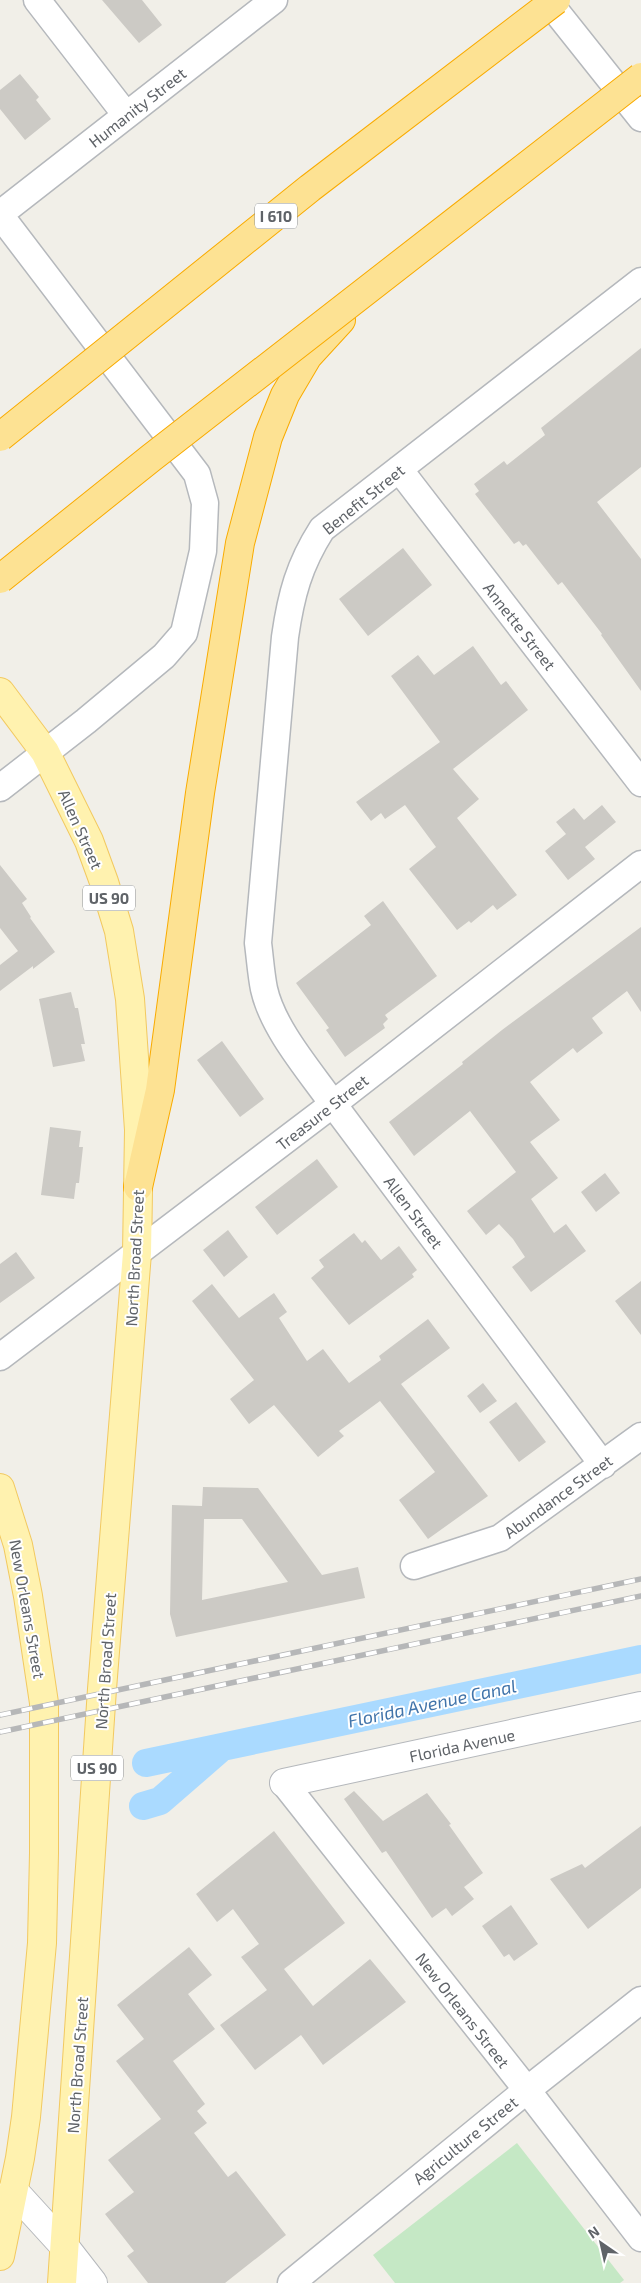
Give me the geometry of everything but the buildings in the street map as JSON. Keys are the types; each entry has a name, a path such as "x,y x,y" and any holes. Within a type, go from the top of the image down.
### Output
{"highway":[{"name":"I 610","path":"0,437 310,188 556,0"},
{"path":"0,579 151,458 641,77"},
{"path":"138,1187 160,1090 200,793 240,543 268,437 285,395 308,356 362,295"}],"main road":[{"name":"Allen Street","path":"0,692 45,752 89,841 119,931 130,999 139,1130"},
{"name":"North Broad Street","path":"62,2283 102,1689 137,1253 139,1130"},
{"name":"New Orleans Street","path":"0,1488 18,1545 28,1596 44,1703 42,1943 26,2117 7,2184"},
{"path":"0,2256 7,2184"}],"street":[{"path":"37,0 126,115"},
{"name":"Humanity Street","path":"0,214 274,0"},
{"path":"547,0 641,118"},
{"path":"0,214 197,474 205,503 203,551 184,633 164,656 86,721 0,788"},
{"name":"Benefit Street","path":"258,943 285,638 291,598 308,552 322,529 641,281"},
{"name":"Annette Street","path":"399,469 641,783"},
{"name":"Treasure Street","path":"0,1357 333,1104 641,864"},
{"name":"Allen Street","path":"258,943 264,990 280,1027 333,1104 603,1465"},
{"name":"Abundance Street","path":"414,1566 500,1538 641,1436"},
{"name":"Florida Avenue","path":"284,1783 641,1706"},
{"name":"New Orleans Street","path":"284,1783 527,2090 641,2238"},
{"name":"Agriculture Street","path":"291,2283 527,2090 641,2000"},
{"path":"7,2184 65,2247 93,2283"}],"green space":[{"path":"517,2143 624,2280 620,2283 395,2283 373,2255"}],"waterway":[{"name":"Florida Avenue Canal","path":"146,1763 641,1659"},
{"name":"Florida Avenue Canal","path":"143,1806 160,1801 221,1748"}],"railway":[{"path":"0,1715 641,1579"},
{"path":"0,1732 641,1596"}]}
